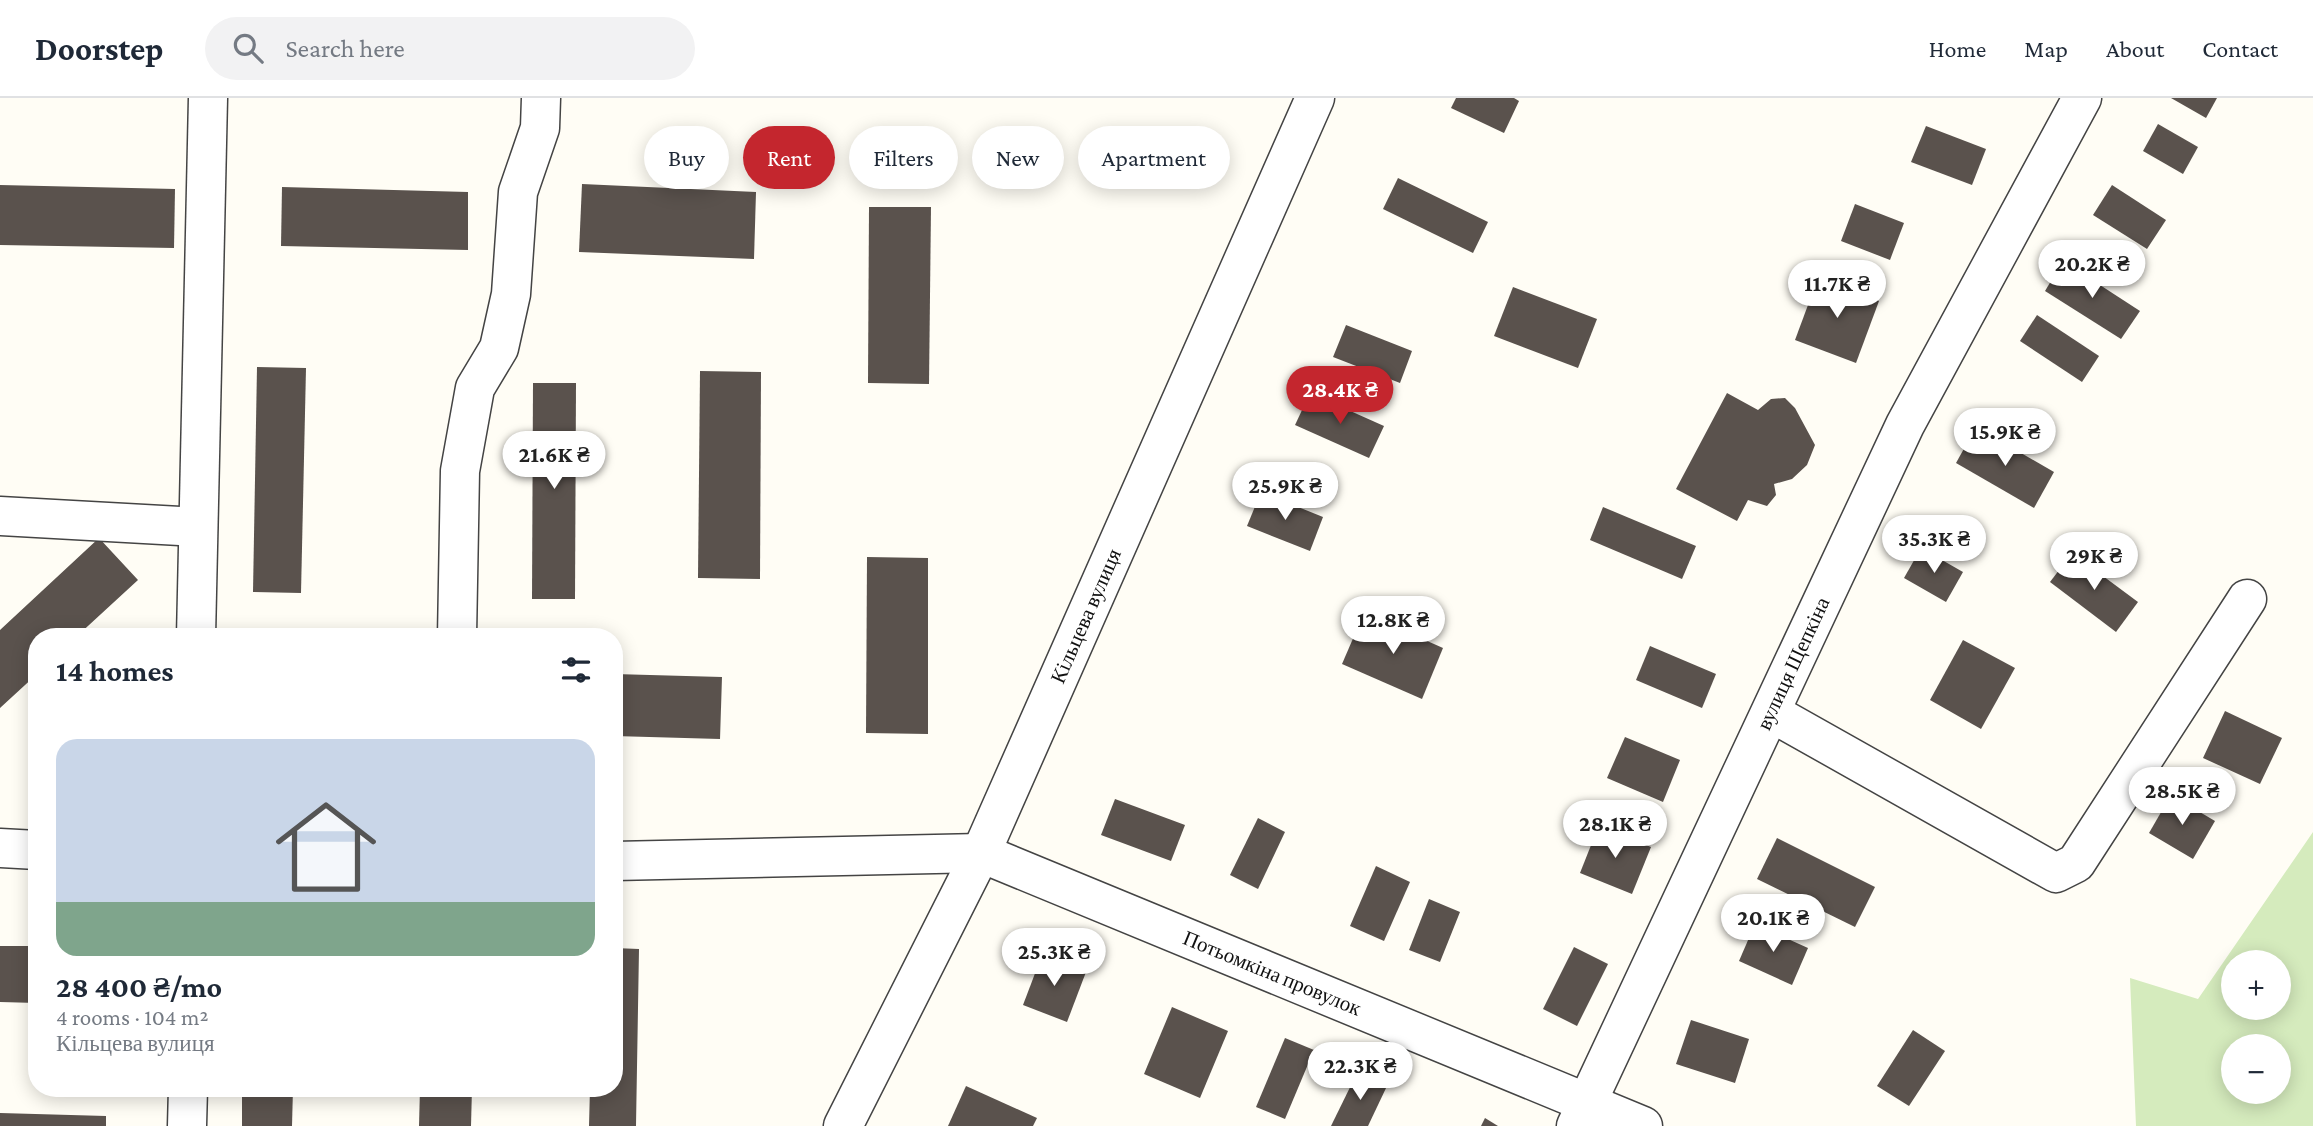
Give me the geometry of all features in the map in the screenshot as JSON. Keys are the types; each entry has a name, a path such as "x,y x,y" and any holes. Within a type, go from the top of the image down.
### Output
{"street":[{"path":"197,628 208,98"},
{"path":"457,628 460,471 475,388 499,348 511,294 518,192 540,128 541,98"},
{"name":"Кільцева вулиця","path":"843,1126 981,853 1315,98"},
{"name":"вулиця Щепкіна","path":"1581,1115 1905,425 2082,98"},
{"path":"0,516 198,527"},
{"path":"1772,713 2056,873 2076,863 2248,598"},
{"path":"0,848 28,850"},
{"path":"623,861 981,853"},
{"name":"Потьомкіна провулок","path":"981,853 1581,1115 1643,1126"},
{"path":"187,1126 188,1097"}],"green space":[{"path":"2313,832 2313,1126 2136,1126 2130,978 2198,999 2221,966 2221,1020 2291,1020 2291,950 2232,950"}],"building":[{"path":"1456,98 1514,98 1519,101 1504,133 1451,108"},
{"path":"2171,98 2217,98 2206,118"},
{"path":"2158,124 2198,147 2183,174 2143,151"},
{"path":"1926,126 1986,149 1972,185 1911,162"},
{"path":"1398,178 1488,222 1473,253 1383,209"},
{"path":"582,184 644,187 644,189 756,192 754,259 579,252"},
{"path":"0,185 175,189 174,248 0,245"},
{"path":"2112,185 2166,220 2147,249 2093,215"},
{"path":"282,187 468,192 468,250 281,246"},
{"path":"1855,204 1904,223 1890,260 1841,241"},
{"path":"869,207 931,207 929,384 868,383"},
{"path":"2063,261 2140,311 2121,339 2045,291"},
{"path":"1818,278 1879,301 1856,363 1795,340"},
{"path":"1513,287 1597,319 1578,368 1494,336"},
{"path":"2037,315 2099,356 2082,382 2020,341"},
{"path":"1346,325 1412,351 1400,383 1333,357"},
{"path":"257,367 306,368 301,593 253,592"},
{"path":"700,371 761,372 760,579 698,578"},
{"path":"533,383 576,383 575,599 532,599"},
{"path":"1310,393 1384,426 1369,458 1295,425"},
{"path":"1727,393 1758,410 1771,399 1785,398 1795,408 1815,445 1807,465 1792,479 1774,484 1776,495 1767,506 1748,500 1737,521 1676,489"},
{"path":"1976,427 2054,472 2034,508 1956,463"},
{"path":"1261,492 1323,517 1310,551 1247,526"},
{"path":"1603,507 1696,546 1682,579 1590,540"},
{"path":"99,538 138,580 86,628 28,628 28,682 0,708 0,630"},
{"path":"1921,548 1963,572 1946,602 1904,578"},
{"path":"2072,553 2138,602 2116,632 2050,582"},
{"path":"867,557 928,558 928,734 866,733"},
{"path":"1364,613 1443,648 1422,699 1342,664"},
{"path":"1963,640 2015,668 1981,729 1930,700"},
{"path":"1650,646 1716,674 1702,708 1636,680"},
{"path":"623,674 722,677 720,739 623,736"},
{"path":"2225,711 2282,738 2260,784 2203,758"},
{"path":"1625,737 1680,760 1663,802 1607,778"},
{"path":"2171,795 2215,821 2193,859 2149,833"},
{"path":"1115,799 1185,825 1171,861 1101,835"},
{"path":"1258,818 1285,832 1258,889 1230,875"},
{"path":"1599,825 1651,847 1632,894 1580,873"},
{"path":"1777,838 1875,887 1855,927 1757,879"},
{"path":"1376,866 1410,882 1384,941 1350,926"},
{"path":"1429,899 1460,912 1440,962 1409,950"},
{"path":"1755,924 1808,948 1792,985 1739,961"},
{"path":"0,946 28,946 28,1003 0,1002"},
{"path":"1574,947 1608,964 1577,1026 1543,1009"},
{"path":"623,948 639,949 636,1126 589,1126 590,1097 623,1097"},
{"path":"1042,955 1086,972 1067,1022 1023,1005"},
{"path":"1172,1007 1228,1031 1200,1098 1144,1074"},
{"path":"1691,1020 1749,1039 1735,1083 1676,1064"},
{"path":"1913,1030 1945,1051 1909,1106 1877,1086"},
{"path":"1285,1038 1314,1050 1285,1119 1256,1107"},
{"path":"1358,1071 1387,1086 1368,1126 1331,1126"},
{"path":"966,1086 1037,1118 1033,1126 948,1126"},
{"path":"242,1097 293,1097 292,1126 242,1126"},
{"path":"420,1097 472,1097 471,1126 419,1126"},
{"path":"0,1113 106,1116 106,1126 0,1126"},
{"path":"1485,1118 1498,1126 1481,1126"}]}
